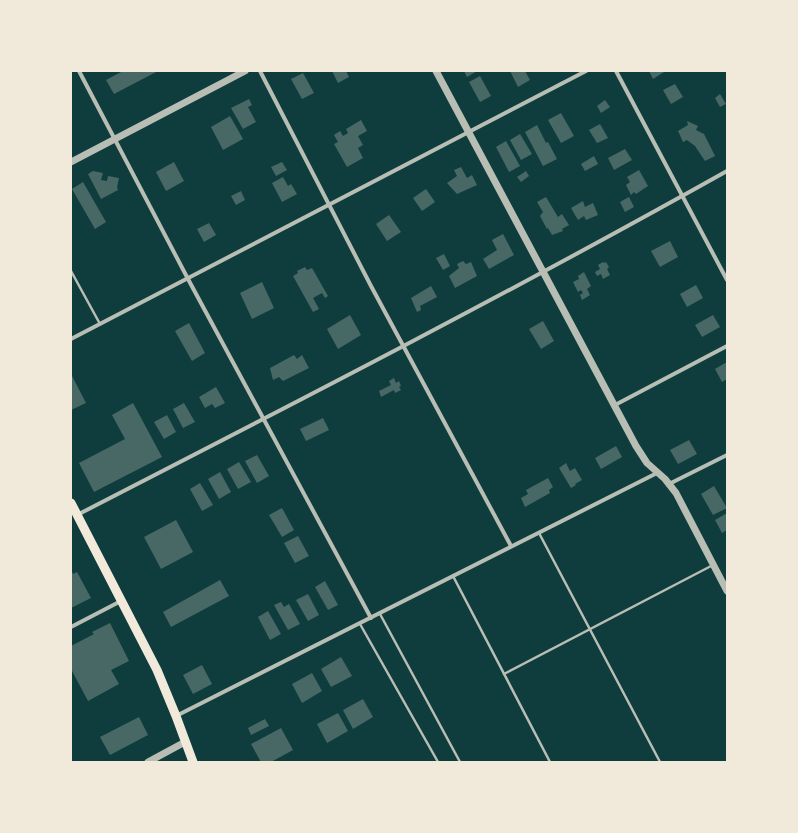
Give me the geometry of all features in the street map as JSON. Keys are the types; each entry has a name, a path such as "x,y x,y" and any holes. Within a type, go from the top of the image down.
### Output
{"highway":[{"path":"71,503 157,670 193,762"}],"street":[{"path":"79,71 188,279 371,618"},
{"path":"71,162 245,71"},
{"path":"260,71 328,205 511,546"},
{"path":"436,71 636,446 647,463 669,484 676,493 727,591"},
{"path":"71,339 586,71"},
{"path":"616,71 727,280"},
{"path":"77,515 264,419 543,272 727,171"},
{"path":"615,405 727,346"},
{"path":"669,484 727,455"},
{"path":"176,716 380,614 657,472"},
{"path":"71,627 121,600"},
{"path":"148,762 185,742"}],"lane":[{"path":"71,270 100,324"},
{"path":"539,532 660,762"},
{"path":"504,674 714,565"},
{"path":"453,576 550,762"},
{"path":"380,614 460,762"},
{"path":"360,624 438,762"}],"building":[{"path":"123,71 158,71 114,94 106,80"},
{"path":"332,71 346,71 349,77 338,83"},
{"path":"464,71 477,71 467,77"},
{"path":"510,71 525,71 530,80 518,87"},
{"path":"649,71 663,71 664,72 653,79"},
{"path":"303,73 314,93 302,99 291,79"},
{"path":"480,76 491,96 480,102 469,82"},
{"path":"675,84 683,97 671,104 663,90"},
{"path":"720,94 726,104 720,107 715,98"},
{"path":"249,99 252,105 248,107 256,122 243,129 231,108"},
{"path":"605,100 610,107 601,113 597,106"},
{"path":"561,113 574,136 561,143 548,120"},
{"path":"230,116 243,139 223,150 211,127"},
{"path":"361,120 367,131 358,136 363,145 358,148 363,158 347,167 334,144 338,142 334,135 340,131 343,136 348,133 346,129"},
{"path":"687,121 698,126 696,130 704,134 715,156 705,161 695,146 687,140 683,142 678,131 688,125"},
{"path":"600,124 608,138 597,143 589,130"},
{"path":"537,125 546,143 548,142 557,159 543,166 525,132"},
{"path":"520,134 532,154 521,160 510,140"},
{"path":"506,141 520,166 509,172 496,147"},
{"path":"625,149 632,160 614,170 608,158"},
{"path":"594,156 598,164 585,171 581,164"},
{"path":"174,162 184,181 166,191 156,172"},
{"path":"282,162 287,170 276,176 271,167"},
{"path":"461,167 467,178 472,175 477,185 457,194 447,183 457,176 454,170"},
{"path":"639,170 648,186 636,194 634,192 631,195 626,185 630,182 627,177"},
{"path":"93,171 103,173 101,180 107,181 108,176 119,178 117,187 118,190 101,199 88,174"},
{"path":"526,171 529,176 521,182 517,177"},
{"path":"283,177 288,186 291,184 297,194 282,202 272,183"},
{"path":"83,182 106,222 95,229 72,189"},
{"path":"426,189 435,202 422,211 413,198"},
{"path":"241,191 245,200 236,205 231,196"},
{"path":"546,197 558,217 562,214 569,225 562,229 563,231 552,235 540,216 543,212 537,202"},
{"path":"629,197 634,207 625,212 620,202"},
{"path":"583,201 585,207 593,203 598,215 586,220 584,216 578,220 571,208"},
{"path":"389,215 401,232 387,241 376,224"},
{"path":"209,223 216,235 204,242 197,229"},
{"path":"503,234 514,255 489,269 483,259 497,250 492,240"},
{"path":"670,241 678,257 660,267 651,251"},
{"path":"444,254 450,266 443,270 436,258"},
{"path":"463,261 466,264 471,262 477,276 455,288 449,276 459,268 457,264"},
{"path":"606,262 609,267 607,269 610,275 603,279 601,274 597,276 595,272 600,269 598,265"},
{"path":"305,267 307,270 312,268 328,296 325,298 322,293 313,298 319,309 313,312 293,276 298,273 297,271"},
{"path":"584,272 591,286 587,289 590,295 582,300 580,295 583,293 581,290 578,292 573,282 579,279 578,276"},
{"path":"262,282 274,308 252,319 240,293"},
{"path":"696,285 703,298 687,307 680,294"},
{"path":"431,286 437,297 420,306 421,310 417,312 411,298"},
{"path":"350,315 361,335 338,349 327,329"},
{"path":"713,315 720,327 702,337 695,325"},
{"path":"543,321 554,341 541,349 529,329"},
{"path":"189,323 205,353 192,361 175,331"},
{"path":"294,355 297,359 302,355 309,368 283,381 279,377 273,380 270,368"},
{"path":"727,362 727,379 722,382 715,369"},
{"path":"71,374 86,403 71,410"},
{"path":"394,378 396,383 399,381 401,386 399,387 401,390 395,393 394,390 381,397 379,391 391,385 389,381"},
{"path":"216,387 225,403 215,408 212,404 205,408 199,397"},
{"path":"133,403 162,457 94,492 79,463 125,439 112,415"},
{"path":"184,403 195,422 183,428 173,409"},
{"path":"167,415 176,432 164,439 154,422"},
{"path":"323,418 329,430 306,441 300,429"},
{"path":"689,440 697,454 678,464 670,450"},
{"path":"616,446 622,457 601,469 595,458"},
{"path":"257,455 269,476 257,483 245,461"},
{"path":"239,462 251,482 238,489 227,469"},
{"path":"566,463 570,471 575,468 582,480 571,488 559,468"},
{"path":"220,472 231,492 219,499 208,479"},
{"path":"548,478 553,487 549,490 550,493 525,507 521,498 528,494 526,490"},
{"path":"200,483 213,505 202,511 190,489"},
{"path":"714,486 727,508 713,515 701,494"},
{"path":"282,508 294,530 282,537 269,515"},
{"path":"727,513 727,530 722,533 715,520"},
{"path":"176,520 193,552 161,569 144,537"},
{"path":"298,536 309,556 295,563 284,543"},
{"path":"71,569 73,574 77,572 91,598 71,608"},
{"path":"220,580 229,596 171,627 163,612"},
{"path":"325,581 338,605 328,610 315,587"},
{"path":"308,594 319,615 308,621 296,600"},
{"path":"281,602 284,607 289,604 300,624 288,630 274,605"},
{"path":"268,611 281,634 270,640 258,617"},
{"path":"110,623 129,661 111,670 119,684 88,701 71,669 71,646 94,634 92,632"},
{"path":"341,657 352,676 331,687 321,669"},
{"path":"202,665 212,684 193,694 183,675"},
{"path":"312,673 322,691 302,703 292,684"},
{"path":"363,699 373,717 353,729 343,710"},
{"path":"338,713 348,731 327,743 317,724"},
{"path":"139,717 148,735 110,755 100,737"},
{"path":"265,719 269,726 251,735 248,728"},
{"path":"281,728 293,750 271,762 261,762 251,744"}]}
